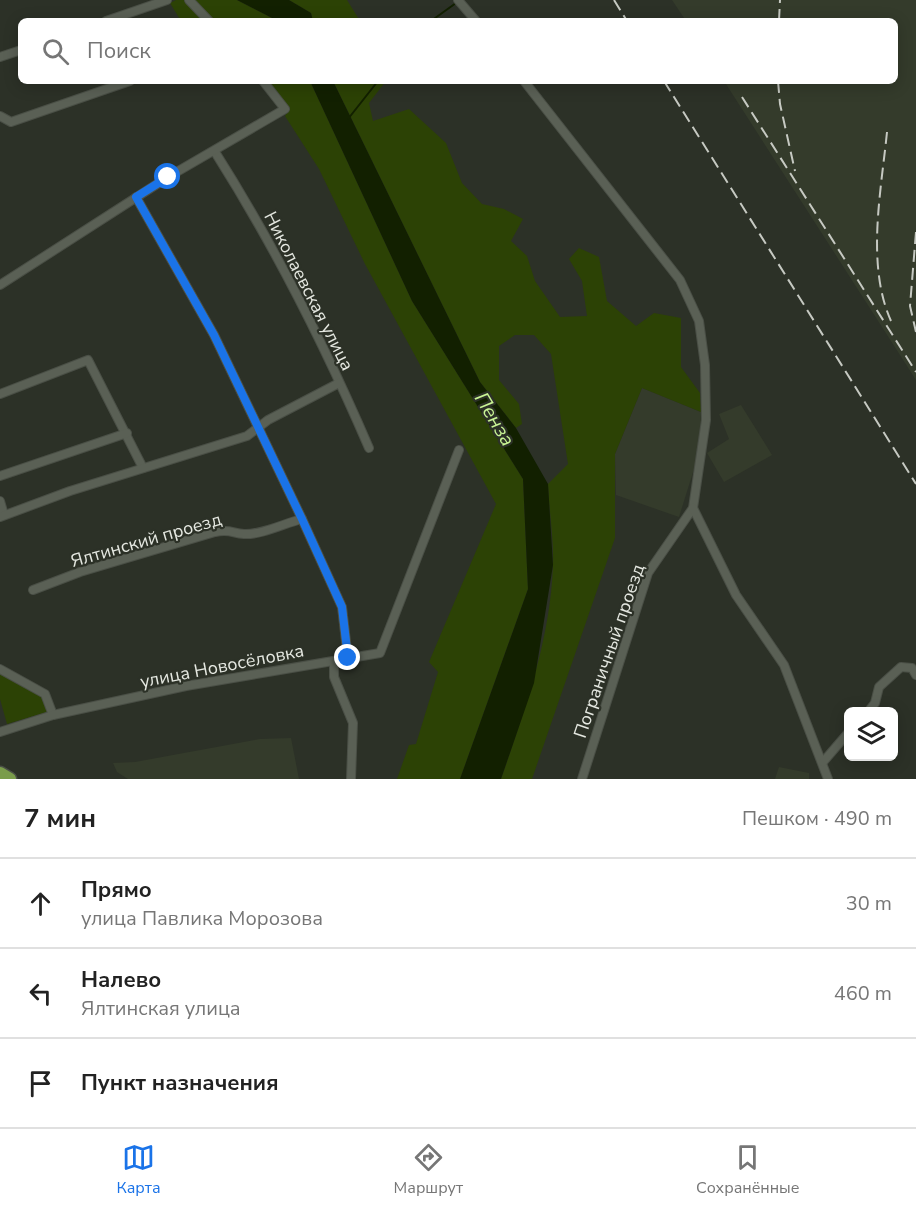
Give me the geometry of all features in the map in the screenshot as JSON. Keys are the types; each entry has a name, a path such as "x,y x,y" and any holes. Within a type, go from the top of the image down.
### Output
{"main road":[{"path":"0,773 10,779"}],"street":[{"path":"115,18 167,0"},
{"path":"189,0 206,18"},
{"path":"461,3 474,18"},
{"path":"0,57 18,51"},
{"path":"0,116 11,122 121,84"},
{"path":"0,285 136,197 285,109 265,84"},
{"path":"526,84 680,279 699,321 705,365 706,420 693,508 736,595 784,665 828,779"},
{"name":"Николаевская улица","path":"215,152 249,206 339,383 369,448"},
{"path":"136,197 214,335 302,519 342,607 348,658"},
{"path":"0,394 88,360 143,468"},
{"path":"0,501 2,516 143,468 247,436 260,429 268,420 339,383"},
{"path":"0,476 127,433"},
{"name":"улица Новосёловка","path":"0,732 53,715 198,684 380,653 459,450"},
{"name":"Пограничный проезд","path":"582,779 648,573 693,508"},
{"name":"Ялтинский проезд","path":"33,590 80,572 215,532 229,530 243,534 252,533 302,519"},
{"path":"334,661 334,677 353,723 351,779"},
{"path":"872,707 875,704 879,687 901,667 912,668 916,675"},
{"path":"0,669 45,694 53,715"},
{"path":"823,762 844,739"}],"shaded area":[{"path":"672,0 916,0 916,380 726,84 898,84 898,18 684,18"},
{"path":"642,388 701,412 700,450 679,517 616,495 615,454"},
{"path":"741,405 772,455 724,482 707,453 729,439 719,414"},
{"path":"291,738 299,779 128,779 117,772 113,763 135,762 260,739"},
{"path":"779,767 809,773 809,779 775,779"}],"green space":[{"path":"176,0 237,0 272,18 179,18 170,3"},
{"path":"289,0 347,0 358,18 312,18 311,13"},
{"path":"270,84 311,84 412,301 523,479 528,589 460,779 397,779 409,745 416,744 438,672 429,662 496,504 365,264 319,169 285,116 290,108"},
{"path":"334,84 384,84 369,103 373,121 409,109 446,143 462,183 482,204 504,209 523,219 511,241 527,256 535,281 560,317 587,316 582,281 569,259 579,248 599,257 607,301 636,326 654,313 681,318 681,367 700,393 701,412 642,388 615,454 615,538 532,779 501,779 535,674 547,621 553,566 548,484 568,464 551,354 534,335 515,335 499,346 499,380 519,404 522,424 516,428 480,382"},
{"path":"0,673 41,696 47,712 7,724 0,699"}],"water":[{"path":"237,0 289,0 311,13 312,18 272,18"},
{"name":"Пенза","path":"311,84 334,84 480,382 516,428 548,484 553,565 534,683 501,779 460,779 528,589 523,479 412,301"}],"waterway":[{"path":"435,18 456,3"},
{"path":"348,119 376,84"}],"railway":[{"path":"614,0 625,18"},
{"path":"779,18 780,0"},
{"path":"666,84 916,484"},
{"path":"778,84 780,104 795,171"},
{"path":"742,97 916,372"},
{"path":"887,132 879,203 877,252 883,299 891,321"},
{"path":"916,232 910,306 916,332"}],"route":[{"path":"168,177 136,197 214,335 302,519 342,607 348,658"}]}
